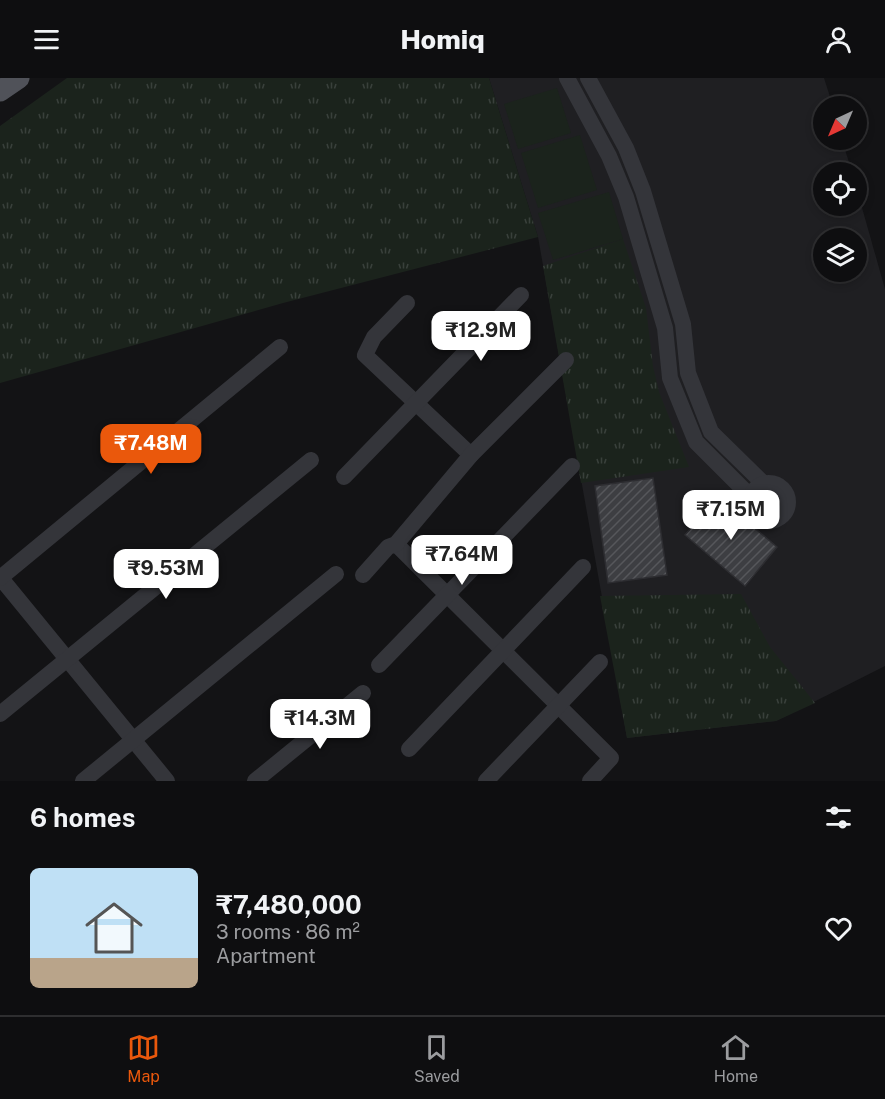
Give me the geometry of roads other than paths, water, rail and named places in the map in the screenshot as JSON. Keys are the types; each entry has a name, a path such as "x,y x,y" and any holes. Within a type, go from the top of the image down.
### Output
{"main road":[{"path":"0,91 18,78"}],"street":[{"path":"567,78 609,156 626,197 665,328 670,378 696,442 751,497"},
{"path":"588,78 626,148 643,190 683,324 688,373 711,432 764,484"},
{"path":"344,477 416,406 521,295"},
{"path":"407,303 374,338 365,355 416,406 471,455"},
{"path":"167,781 0,578 280,346"},
{"path":"363,575 388,547 396,544 471,455 566,360"},
{"path":"0,714 311,460"},
{"path":"379,665 572,466"},
{"path":"764,484 776,485 786,494 788,506 780,518 774,521 761,519 751,510 751,497 758,487 764,484"},
{"path":"396,544 611,758 590,781"},
{"path":"409,749 583,567"},
{"path":"83,781 336,574"},
{"path":"486,781 600,662"},
{"path":"255,781 363,693"}]}
